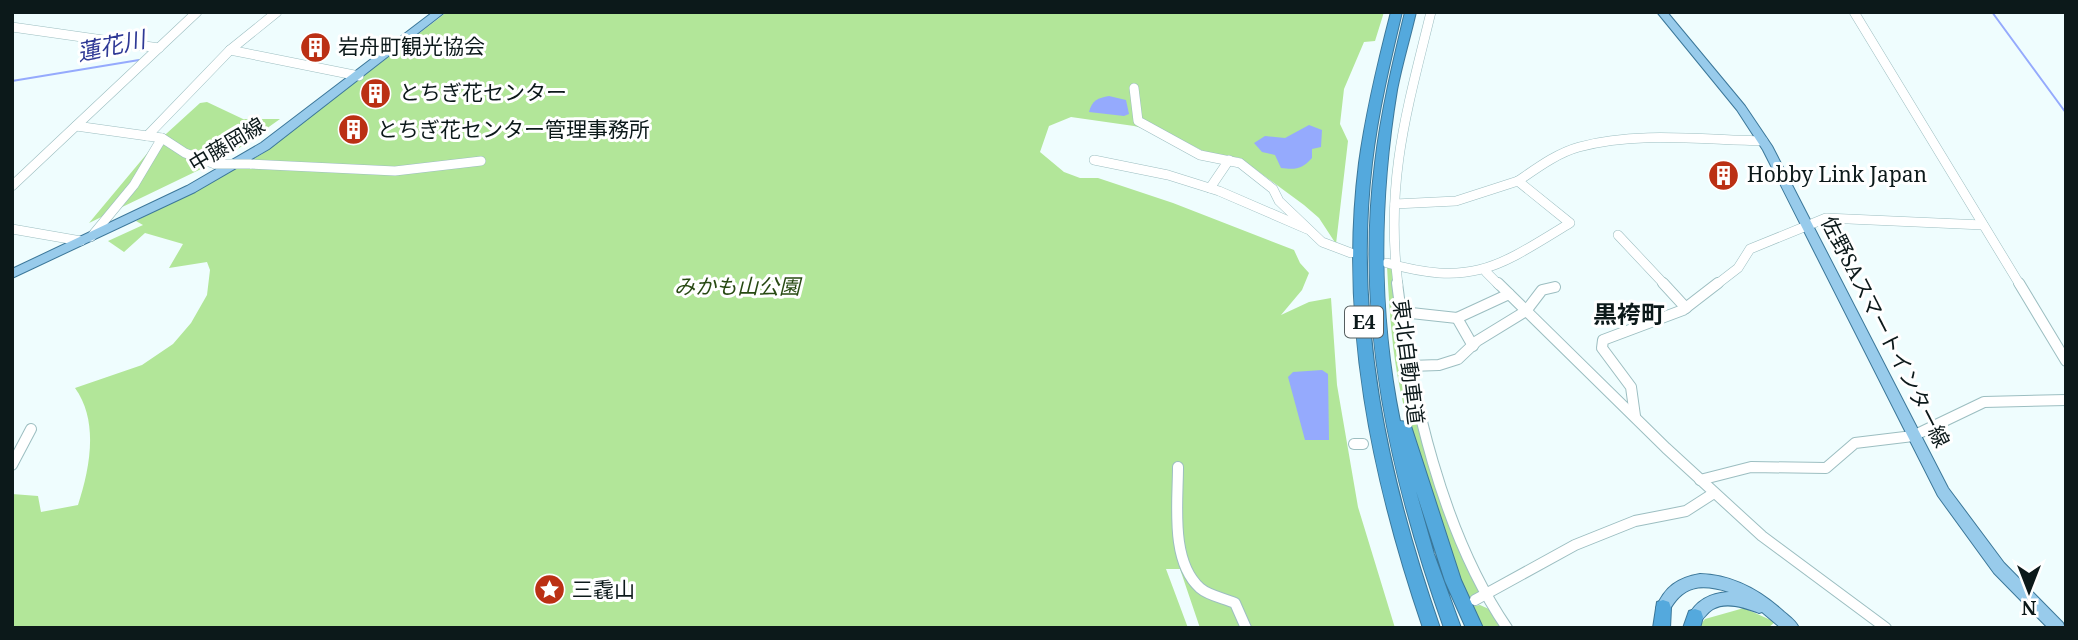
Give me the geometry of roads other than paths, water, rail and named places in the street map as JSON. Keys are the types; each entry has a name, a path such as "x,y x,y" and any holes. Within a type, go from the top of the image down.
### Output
{"highway":[{"name":"東北自動車道","path":"1397,12 1378,80 1368,135 1362,210 1362,299 1368,369 1383,461 1403,543 1432,628"},
{"name":"東北自動車道","path":"1410,12 1391,82 1379,169 1376,257 1384,357 1411,503 1452,628"},
{"path":"1384,357 1426,503 1453,581 1475,628"},
{"path":"1661,628 1663,608"}],"main road":[{"name":"中藤岡線","path":"12,274 244,159 287,131 440,12"},
{"name":"佐野SAスマートインター線","path":"1662,12 1741,108 1763,141 1943,492 2017,588 2058,628"},
{"path":"1663,608 1672,591 1682,583 1707,580 1748,593 1792,628"},
{"path":"1693,622 1708,603 1727,598 1749,602 1775,614"}],"street":[{"path":"12,186 197,12"},
{"path":"147,136 230,50 277,12"},
{"path":"1431,12 1399,142 1395,204 1402,312 1410,366 1429,446 1480,597 1507,628"},
{"path":"1854,12 2066,361"},
{"path":"12,27 159,48"},
{"path":"230,50 359,76"},
{"path":"1134,88 1138,121 1200,155 1240,163 1273,189 1279,201 1322,242 1351,253"},
{"path":"76,126 162,138 185,153 215,164 372,170 462,166 481,161"},
{"path":"12,229 86,239 134,185 162,138"},
{"path":"1395,204 1456,201 1518,181 1546,161 1578,148 1618,140 1763,141"},
{"path":"1094,159 1210,188 1307,229"},
{"path":"1210,188 1229,160"},
{"path":"1387,263 1426,275 1455,277 1486,272 1570,223 1518,181"},
{"path":"1635,416 1632,387 1601,343 1686,309 1738,268 1750,249 1826,218 1983,225"},
{"path":"1618,235 1686,309"},
{"path":"1486,272 1700,481 1762,536 1886,628"},
{"path":"1410,366 1447,363 1526,311 1542,290 1555,287"},
{"path":"1402,312 1457,318 1509,294"},
{"path":"1457,318 1473,346"},
{"path":"1700,481 1751,467 1819,470 1835,465 1855,443 1913,436 1984,402 2022,398 2066,400"},
{"path":"12,465 31,429"},
{"path":"1415,446 1429,446"},
{"path":"1178,467 1178,526 1189,574 1199,588 1235,603 1246,628"},
{"path":"1480,597 1575,545 1635,521 1674,516 1714,493"}],"water":[{"path":"1109,96 1126,100 1129,114 1124,116 1089,112 1096,100"},
{"path":"1309,125 1322,130 1321,147 1312,149 1312,158 1298,168 1281,168 1275,155 1262,152 1254,143 1265,136 1285,138"},
{"path":"1322,370 1328,374 1329,440 1305,440 1288,377 1293,372"}],"waterway":[{"path":"1992,12 2066,113"},
{"name":"蓮花川","path":"12,81 139,60"}],"place":[{"name":"岩舟町観光協会","path":"315,47"},
{"name":"とちぎ花センター","path":"376,93"},
{"name":"とちぎ花センター管理事務所","path":"354,130"},
{"name":"Hobby Link Japan","path":"1724,175"},
{"name":"三毳山","path":"549,590"}],"district":[{"name":"黒袴町","path":"1629,315"}],"park label":[{"name":"みかも山公園","path":"737,287"}]}
